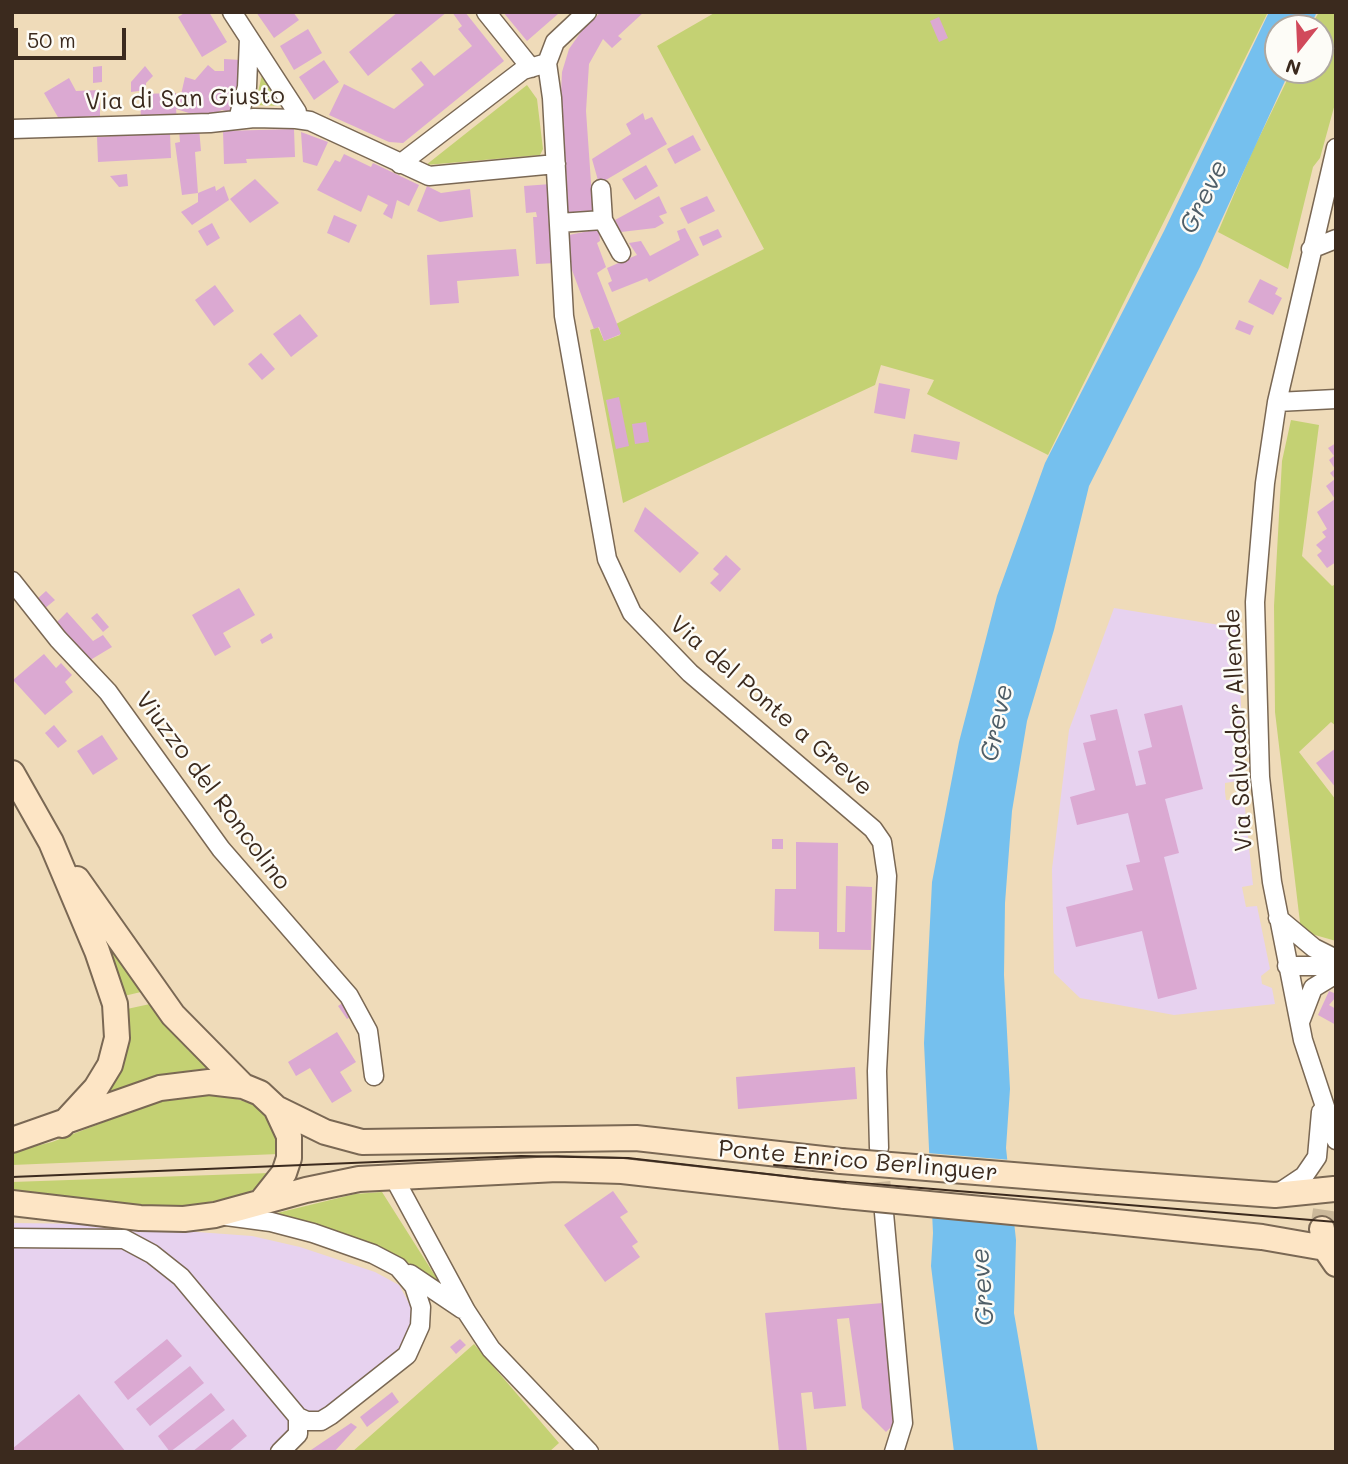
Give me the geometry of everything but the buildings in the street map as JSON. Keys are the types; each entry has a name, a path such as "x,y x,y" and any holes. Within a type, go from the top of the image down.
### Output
{"main road":[{"path":"12,773 51,842 173,1015 243,1086"},
{"path":"51,842 109,983 115,1004 117,1030 107,1072 62,1125"},
{"path":"12,1140 62,1125 160,1088 209,1082 243,1086"},
{"name":"Ponte Enrico Berlinguer","path":"243,1086 260,1093 276,1108 336,1136 382,1144 596,1137 841,1161 1275,1195 1330,1221"},
{"path":"258,1204 280,1181 289,1158 289,1136 276,1108"},
{"name":"Ponte Enrico Berlinguer","path":"12,1203 154,1219 215,1215 325,1185 393,1176 557,1169 622,1171 1262,1237 1330,1221"}],"street":[{"path":"232,12 303,120"},
{"path":"486,12 539,65"},
{"path":"400,164 523,70 539,65 555,42 587,12"},
{"path":"238,119 247,87 249,38"},
{"name":"Via del Ponte a Greve","path":"539,65 556,164 564,316 607,559 618,588 632,613 690,673 873,829 882,842 887,876 877,1071 879,1149"},
{"name":"Via di San Giusto","path":"12,129 210,123 238,119 303,120 400,164 439,177 556,164"},
{"name":"Via Salvador Allende","path":"1321,1094 1300,1022 1278,918 1260,776 1255,615 1262,509 1277,402 1311,250 1329,204 1336,148"},
{"path":"601,189 603,219 621,253"},
{"path":"559,223 603,219"},
{"path":"1311,250 1336,239"},
{"path":"1277,402 1336,399"},
{"name":"Viuzzo del Roncolino","path":"12,581 58,639 108,692 221,849 349,996 368,1031 374,1076"},
{"path":"1278,918 1314,948 1336,959"},
{"path":"1287,966 1336,966"},
{"path":"1300,1022 1313,988 1336,974"},
{"path":"1321,1094 1336,1111"},
{"path":"1321,1094 1336,1140"},
{"path":"1275,1195 1299,1180 1317,1157 1321,1135 1321,1094"},
{"path":"393,1176 466,1311 491,1349 589,1452"},
{"path":"884,1213 903,1423 894,1452"},
{"path":"215,1215 271,1222 373,1254 466,1311"},
{"path":"12,1238 124,1240 152,1254 175,1271 298,1417 300,1426 297,1437 280,1452"},
{"path":"298,1417 312,1422 328,1418 407,1355 418,1331 421,1307 414,1286 398,1267"}],"shaded area":[{"path":"1114,608 1238,628 1244,780 1225,783 1225,792 1226,800 1244,799 1253,885 1242,887 1246,907 1257,906 1270,969 1261,976 1262,984 1272,988 1275,1004 1174,1015 1080,998 1054,973 1052,869 1069,730"},
{"path":"12,1223 88,1224 252,1236 300,1247 375,1272 399,1285 411,1307 410,1328 401,1347 269,1452 12,1452"}],"green space":[{"path":"716,12 1268,12 1264,14 1264,20 1048,455 927,394 934,380 881,365 875,385 623,503 590,330 598,327 604,341 620,335 616,324 764,249 657,46"},
{"path":"1336,12 1336,100 1320,158 1313,167 1288,269 1218,232 1252,152 1285,84 1334,84 1334,14 1318,14"},
{"path":"262,75 281,103 281,106 255,105"},
{"path":"527,85 537,99 543,149 540,155 426,165"},
{"path":"1291,420 1319,425 1302,556 1332,586 1336,584 1336,726 1331,722 1299,752 1336,800 1336,941 1301,931 1275,712 1274,606 1282,461"},
{"path":"109,950 116,954 141,992 124,996"},
{"path":"150,1004 188,1050 209,1068 172,1073 110,1091 124,1059 129,1031 127,1009"},
{"path":"192,1095 223,1095 256,1105 268,1115 278,1142 278,1154 12,1165 12,1152 52,1142 154,1103"},
{"path":"270,1173 260,1186 241,1196 192,1205 157,1207 12,1190 12,1182"},
{"path":"382,1192 439,1282 391,1252 277,1213 355,1194"},
{"path":"474,1344 559,1443 549,1452 352,1452"}],"water":[{"path":"1269,12 1317,12 1316,14 1268,14"},
{"name":"Greve","path":"1264,22 1264,84 1284,84 1200,267 1089,486 1054,630 1027,721 1012,811 1005,903 1004,975 1010,1089 1006,1148 1016,1240 1014,1313 1038,1452 954,1452 931,1266 933,1233 924,1043 932,882 959,742 997,596 1045,463 1164,231"}],"pier":[{"path":"927,1153 1011,1160 1018,1224 929,1216"}],"tunnel":[{"path":"879,1155 884,1211"},
{"path":"1322,1229 1325,1210"}],"tram line":[{"path":"12,1177 521,1156 628,1158 811,1179 1336,1222"},
{"path":"774,1165 844,1171"}]}
